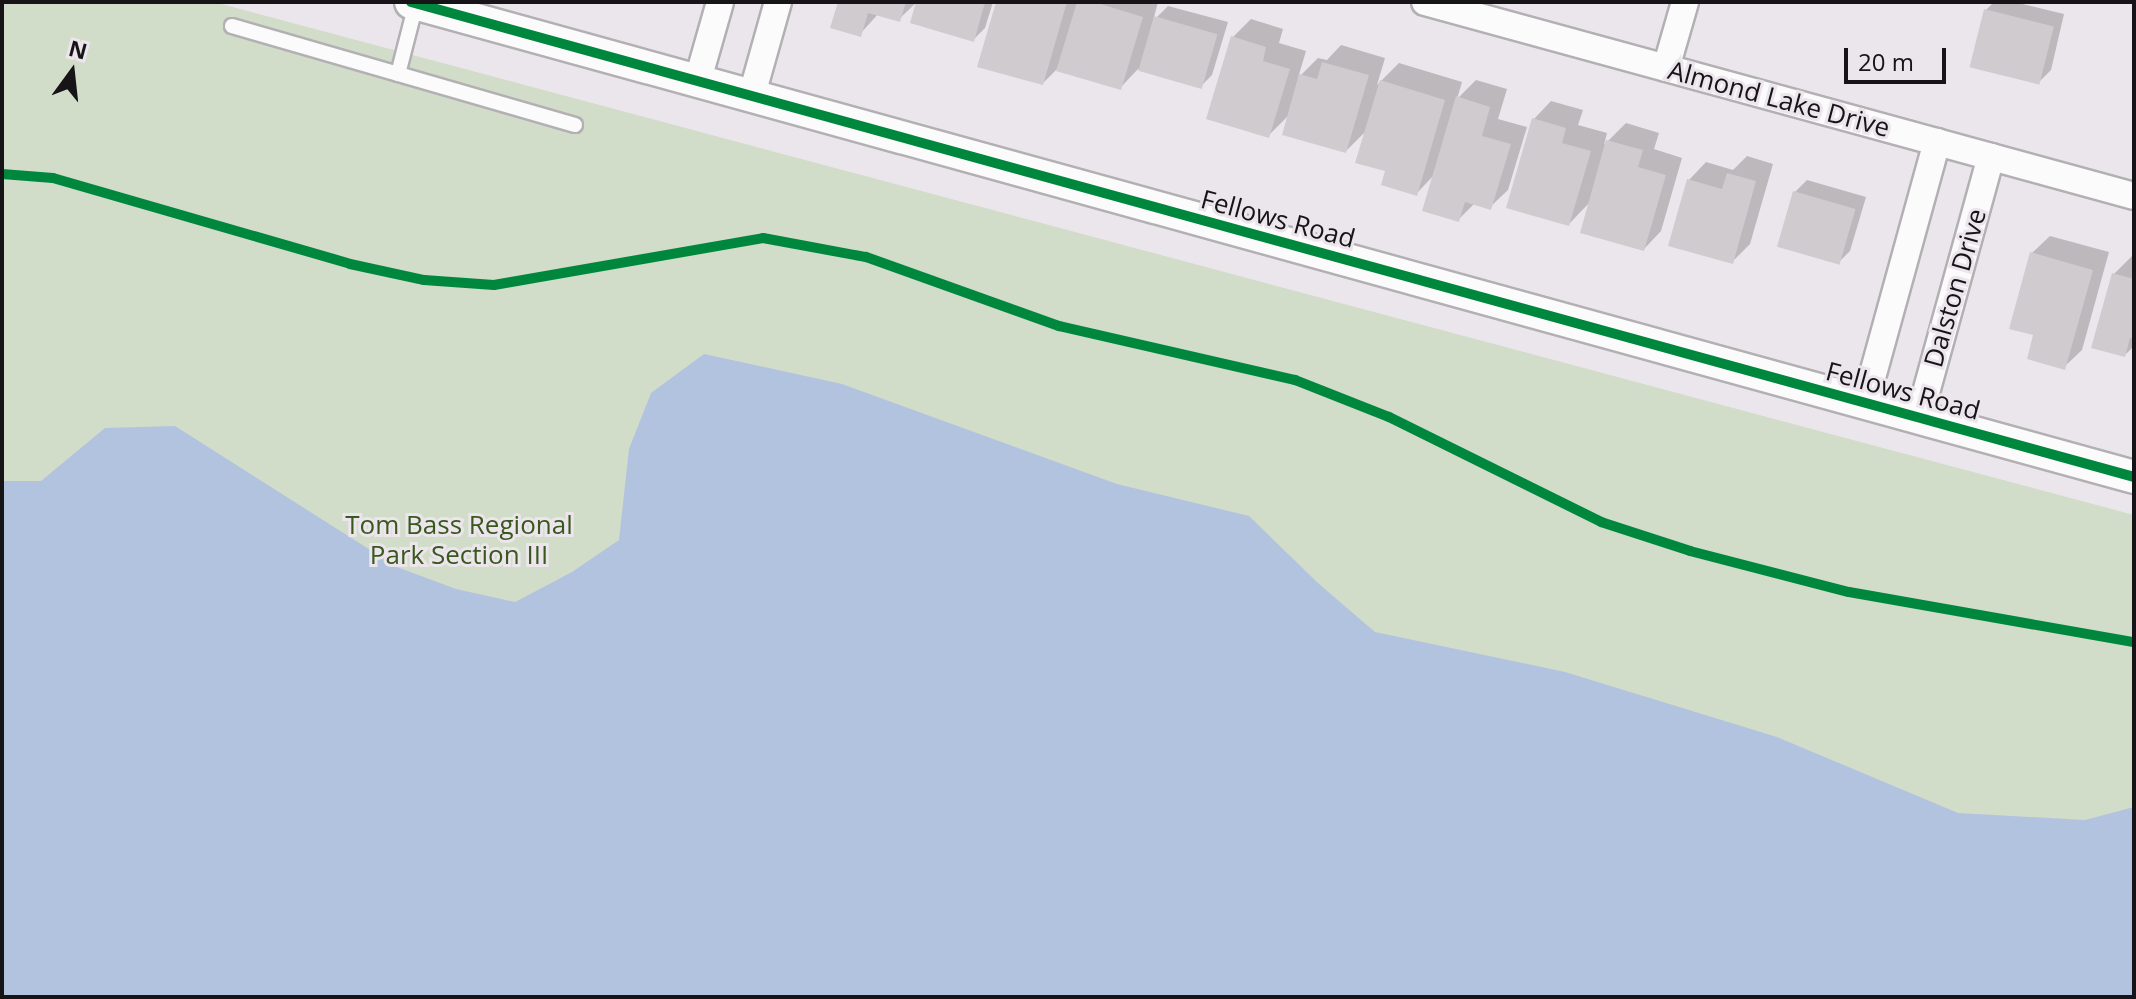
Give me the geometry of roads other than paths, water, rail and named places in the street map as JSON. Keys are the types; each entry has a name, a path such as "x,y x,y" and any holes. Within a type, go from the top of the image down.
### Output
{"street":[{"path":"697,83 720,2"},
{"path":"751,98 778,2"},
{"name":"Almond Lake Drive","path":"1425,2 2134,196"},
{"path":"1666,68 1685,2"},
{"name":"Fellows Road","path":"414,3 2134,477"},
{"path":"1865,403 1937,142"},
{"name":"Dalston Drive","path":"1919,418 1991,157"}],"lane":[{"path":"398,74 414,3"},
{"path":"232,26 575,125"}],"water":[{"path":"704,354 842,384 1117,484 1249,516 1319,584 1375,632 1565,672 1777,737 1958,813 2085,820 2134,807 2134,997 2,997 2,481 41,481 105,428 175,426 397,567 456,589 515,602 572,572 619,540 629,449 651,393"}],"park label":[{"name":"Tom Bass Regional Park Section III","path":"459,540"}]}
